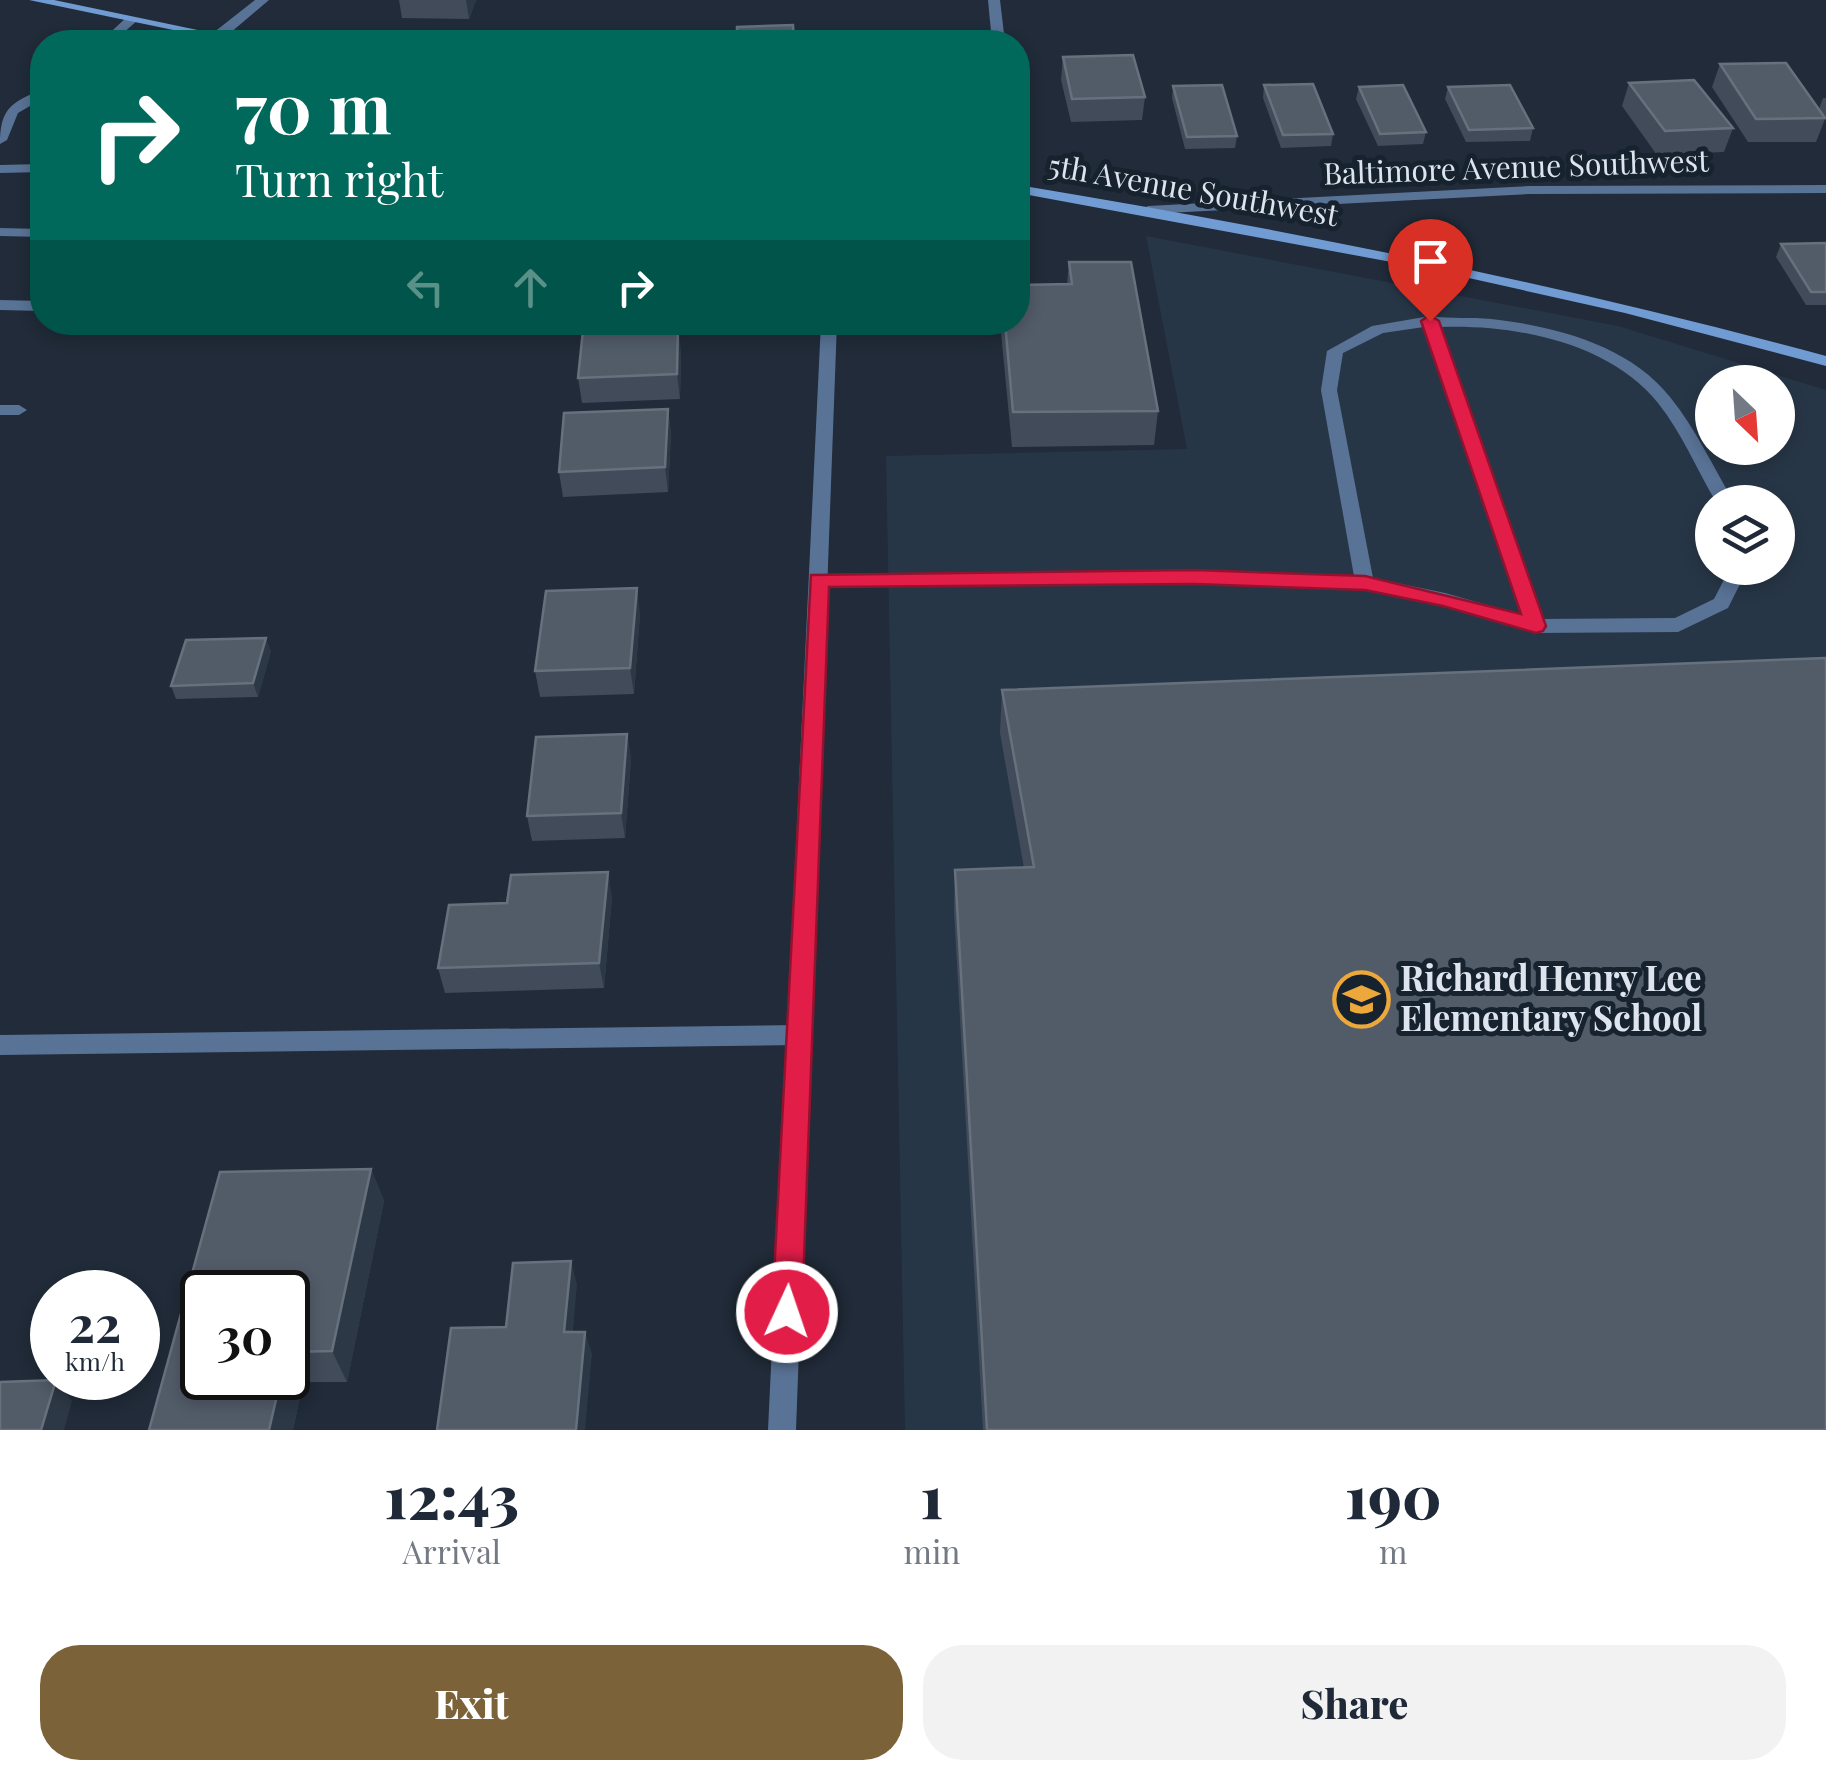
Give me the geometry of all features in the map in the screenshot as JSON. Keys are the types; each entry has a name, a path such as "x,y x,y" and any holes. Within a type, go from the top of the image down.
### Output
{"street":[{"path":"35,0 186,30"},
{"path":"226,30 263,0"},
{"path":"994,0 997,30"},
{"path":"121,30 133,20"},
{"path":"0,140 12,110 30,100"},
{"path":"0,168 30,168"},
{"name":"Baltimore Avenue Southwest","path":"1148,210 1528,190 1826,189"},
{"name":"5th Avenue Southwest","path":"1030,190 1501,279 1826,361"},
{"path":"0,232 30,233"},
{"path":"0,306 30,306"},
{"path":"1365,583 1329,390 1335,350 1380,328 1430,321 1516,324 1619,363 1661,395 1715,485"},
{"path":"1430,321 1536,626"},
{"path":"782,1430 828,335"},
{"path":"0,410 19,410"},
{"path":"818,580 1211,577 1365,583 1445,599 1536,626 1678,625 1721,603 1730,585"},
{"path":"0,1045 799,1035"}],"shaded area":[{"name":"Richard Henry Lee Elementary School","path":"1146,236 1618,326 1745,365 1695,365 1695,465 1795,465 1795,380 1826,390 1826,1430 905,1430 886,456 1187,449"}],"building":[{"path":"793,25 793,30 737,30"},
{"path":"1133,55 1145,97 1072,99 1063,57"},
{"path":"1786,63 1825,118 1756,119 1720,64"},
{"path":"1694,80 1733,128 1665,131 1629,83"},
{"path":"1313,84 1333,134 1283,135 1264,85"},
{"path":"1222,85 1237,136 1187,137 1173,86"},
{"path":"1403,85 1426,132 1380,134 1359,87"},
{"path":"1510,85 1533,128 1469,130 1448,87"},
{"path":"1826,243 1826,292 1811,292 1781,244"},
{"path":"1069,262 1131,262 1158,411 1013,412 1006,335 1030,335 1030,285 1072,284"},
{"path":"582,335 678,335 677,374 578,378"},
{"path":"668,409 665,467 559,472 564,413"},
{"path":"637,588 630,668 535,671 546,591"},
{"path":"266,638 253,683 171,686 186,640"},
{"name":"Richard Henry Lee Elementary School","path":"1826,658 1826,1430 987,1430 955,870 1034,867 1002,690"},
{"path":"627,734 621,813 527,816 536,737"},
{"path":"608,872 599,963 438,968 449,905 507,903 511,875"},
{"path":"371,1169 332,1351 310,1352 310,1270 193,1270 220,1172"},
{"path":"571,1261 564,1332 585,1332 576,1430 437,1430 451,1328 506,1327 513,1263"},
{"path":"180,1317 180,1400 276,1400 269,1430 149,1430"},
{"path":"30,1381 30,1400 50,1400 41,1430 0,1430 0,1382"}],"place":[{"name":"Richard Henry Lee Elementary School","path":"1361,999"}],"route":[{"path":"787,1312 818,580 1230,577 1365,583 1445,599 1536,626 1430,321"}]}
